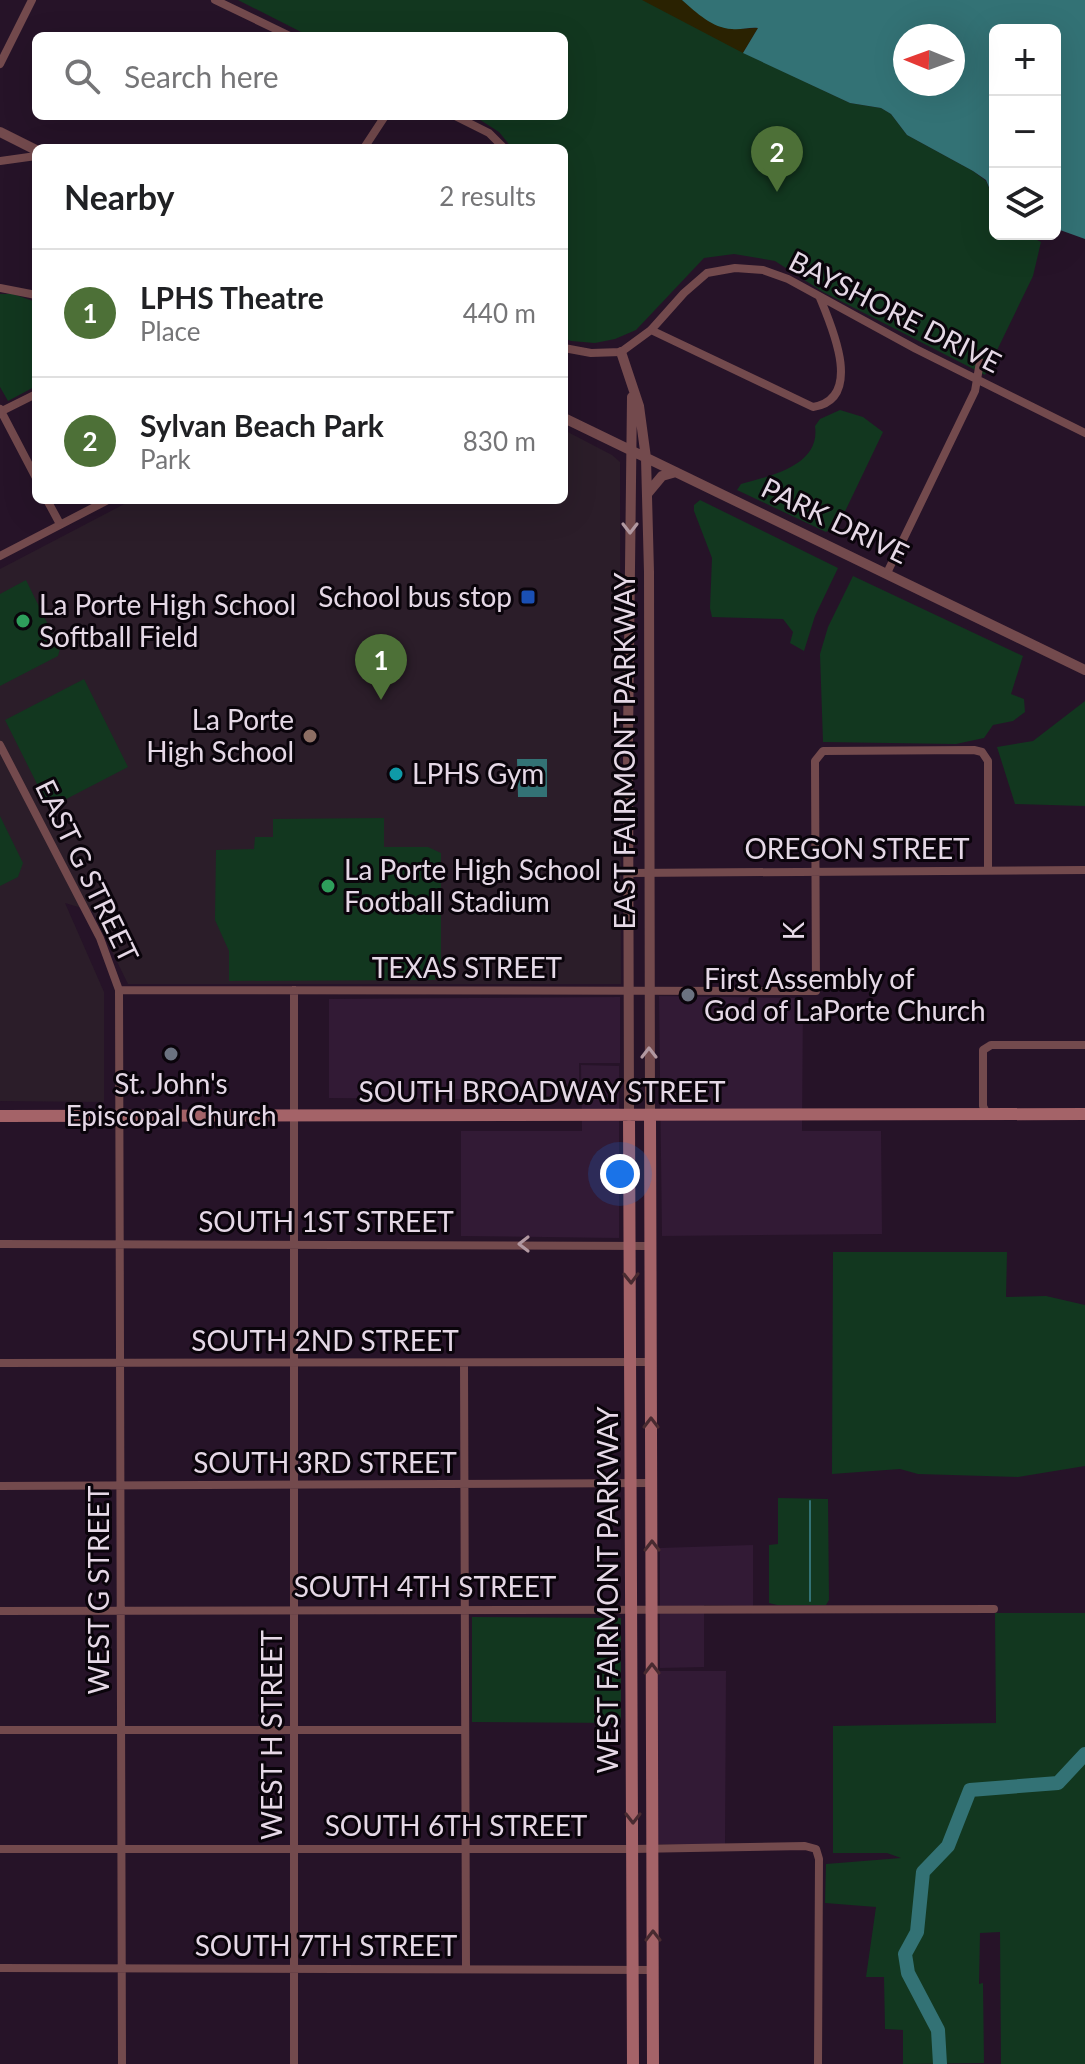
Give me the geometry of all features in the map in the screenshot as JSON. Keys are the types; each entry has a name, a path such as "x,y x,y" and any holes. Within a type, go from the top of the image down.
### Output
{"main road":[{"name":"SOUTH BROADWAY STREET","path":"0,1116 1085,1114"},
{"name":"WEST FAIRMONT PARKWAY","path":"629,1116 633,2064"},
{"name":"WEST FAIRMONT PARKWAY","path":"650,1116 653,2064"},
{"path":"630,1185 651,1184"},
{"path":"632,1729 652,1729"}],"street":[{"path":"0,64 32,0"},
{"path":"215,0 282,32"},
{"path":"367,144 382,120"},
{"path":"463,120 489,133 500,144"},
{"path":"0,132 32,151"},
{"path":"0,161 32,154"},
{"name":"BAYSHORE DRIVE","path":"621,352 651,330 696,280 707,273 723,269 763,270 788,279 1085,433"},
{"path":"0,288 32,291"},
{"path":"651,330 813,407 826,405 835,396 841,378 841,361 838,344 820,297"},
{"path":"568,349 591,353 621,352"},
{"name":"EAST FAIRMONT PARKWAY","path":"621,352 639,406 646,458 650,1116"},
{"path":"887,573 975,391 980,362"},
{"name":"EAST FAIRMONT PARKWAY","path":"629,1116 628,738 632,387"},
{"path":"32,396 0,411 32,471"},
{"name":"PARK DRIVE","path":"568,420 1085,670"},
{"path":"607,438 622,434 632,421"},
{"path":"646,497 651,486 662,476 676,472"},
{"path":"49,504 60,524"},
{"path":"0,556 100,504"},
{"path":"628,738 650,739"},
{"name":"EAST G STREET","path":"0,745 100,938 119,990 120,1116"},
{"name":"K","path":"816,991 815,761 818,754 823,751 982,752 988,761 988,870"},
{"name":"OREGON STREET","path":"630,873 1085,870"},
{"name":"TEXAS STREET","path":"119,990 816,991"},
{"name":"WEST H STREET","path":"294,990 294,2064"},
{"path":"987,1114 983,1106 983,1050 991,1045 1085,1045"},
{"name":"WEST G STREET","path":"120,1116 122,2064"},
{"name":"SOUTH 1ST STREET","path":"0,1244 651,1246"},
{"name":"SOUTH 2ND STREET","path":"0,1363 651,1362"},
{"path":"464,1363 466,1968"},
{"name":"SOUTH 3RD STREET","path":"0,1486 651,1483"},
{"name":"SOUTH 4TH STREET","path":"0,1611 994,1609"},
{"path":"0,1730 464,1730"},
{"name":"SOUTH 6TH STREET","path":"0,1849 805,1846 816,1849 819,1859 818,2064"},
{"name":"SOUTH 7TH STREET","path":"0,1968 653,1970"}],"shaded area":[{"path":"238,0 682,0 717,24 743,29 744,53 850,103 881,108 891,114 907,135 986,181 989,188 989,240 1041,242 1033,276 985,375 823,292 775,261 734,254 704,258 636,330 595,343 568,340 568,144 509,144 499,132 480,120 568,120 568,32 301,32"},
{"path":"682,0 1085,0 1085,239 1061,230 1061,24 989,24 989,187 986,180 973,171 907,135 891,114 881,108 850,103 743,53 758,28 725,28 705,19"},
{"path":"0,294 13,294 32,301 32,388 8,401 0,387"},
{"path":"840,410 863,417 883,432 839,524 826,532 737,490 741,484 778,473 802,460 815,440 815,426 820,419"},
{"name":"La Porte High School","path":"568,432 612,455 620,462 621,984 128,984 92,911 65,903 104,992 104,1102 0,1101 0,569 124,504 568,504"},
{"path":"700,500 838,568 815,616 804,651 790,643 793,632 783,619 712,617 712,558 694,511 694,505"},
{"path":"853,576 1023,656 1011,694 1024,699 1025,712 1013,721 993,725 984,738 956,744 823,742 820,654 828,627"},
{"name":"La Porte High School Softball Field","path":"26,580 60,649 58,656 0,686 0,594"},
{"path":"84,679 128,767 49,808 5,720"},
{"path":"1085,701 1085,806 1015,804 997,747 1033,741"},
{"path":"517,759 547,759 547,797 518,797"},
{"path":"0,816 23,863 18,877 0,886"},
{"name":"La Porte High School Football Stadium","path":"384,818 384,847 428,847 441,853 441,970 435,971 435,980 229,981 229,951 215,920 216,850 254,849 255,837 273,837 273,819"},
{"path":"659,996 803,998 802,1131 881,1131 882,1234 662,1236"},
{"path":"620,997 620,1063 579,1063 579,1100 329,1098 329,999"},
{"path":"581,1065 619,1066 619,1238 461,1236 461,1131 582,1131"},
{"path":"833,1252 1007,1252 1006,1297 1046,1296 1085,1305 1085,1466 1018,1477 918,1474 900,1469 832,1474"},
{"path":"778,1498 828,1499 829,1600 826,1605 769,1603 769,1545 778,1544"},
{"path":"753,1545 753,1606 704,1605 704,1667 660,1668 660,1548"},
{"path":"995,1613 1085,1613 1085,2064 1001,2064 1000,1932 980,1933 979,1984 983,1983 984,2063 903,2064 903,2030 885,2029 884,1977 866,1977 876,1907 825,1903 826,1864 901,1858 887,1853 833,1853 833,1726 996,1723"},
{"path":"472,1617 621,1618 621,1723 472,1722"},
{"path":"657,1671 726,1671 725,1844 656,1844"}],"sand":[{"path":"642,0 682,0 721,27 758,28 743,53"}],"waterway":[{"path":"810,1501 810,1601"},
{"path":"940,2064 938,2030 908,1973 905,1954 917,1932 923,1872 948,1846 970,1790 1058,1783 1085,1754"}],"place":[{"name":"Sylvan Beach Park","path":"777,192"},
{"name":"School bus stop","path":"528,597"},
{"name":"La Porte High School Softball Field","path":"23,621"},
{"name":"LPHS Theatre","path":"381,700"},
{"name":"La Porte High School","path":"310,736"},
{"name":"LPHS Gym","path":"396,774"},
{"name":"La Porte High School Football Stadium","path":"328,886"},
{"name":"First Assembly of God of LaPorte Church","path":"688,995"},
{"name":"St. John's Episcopal Church","path":"171,1054"}]}
